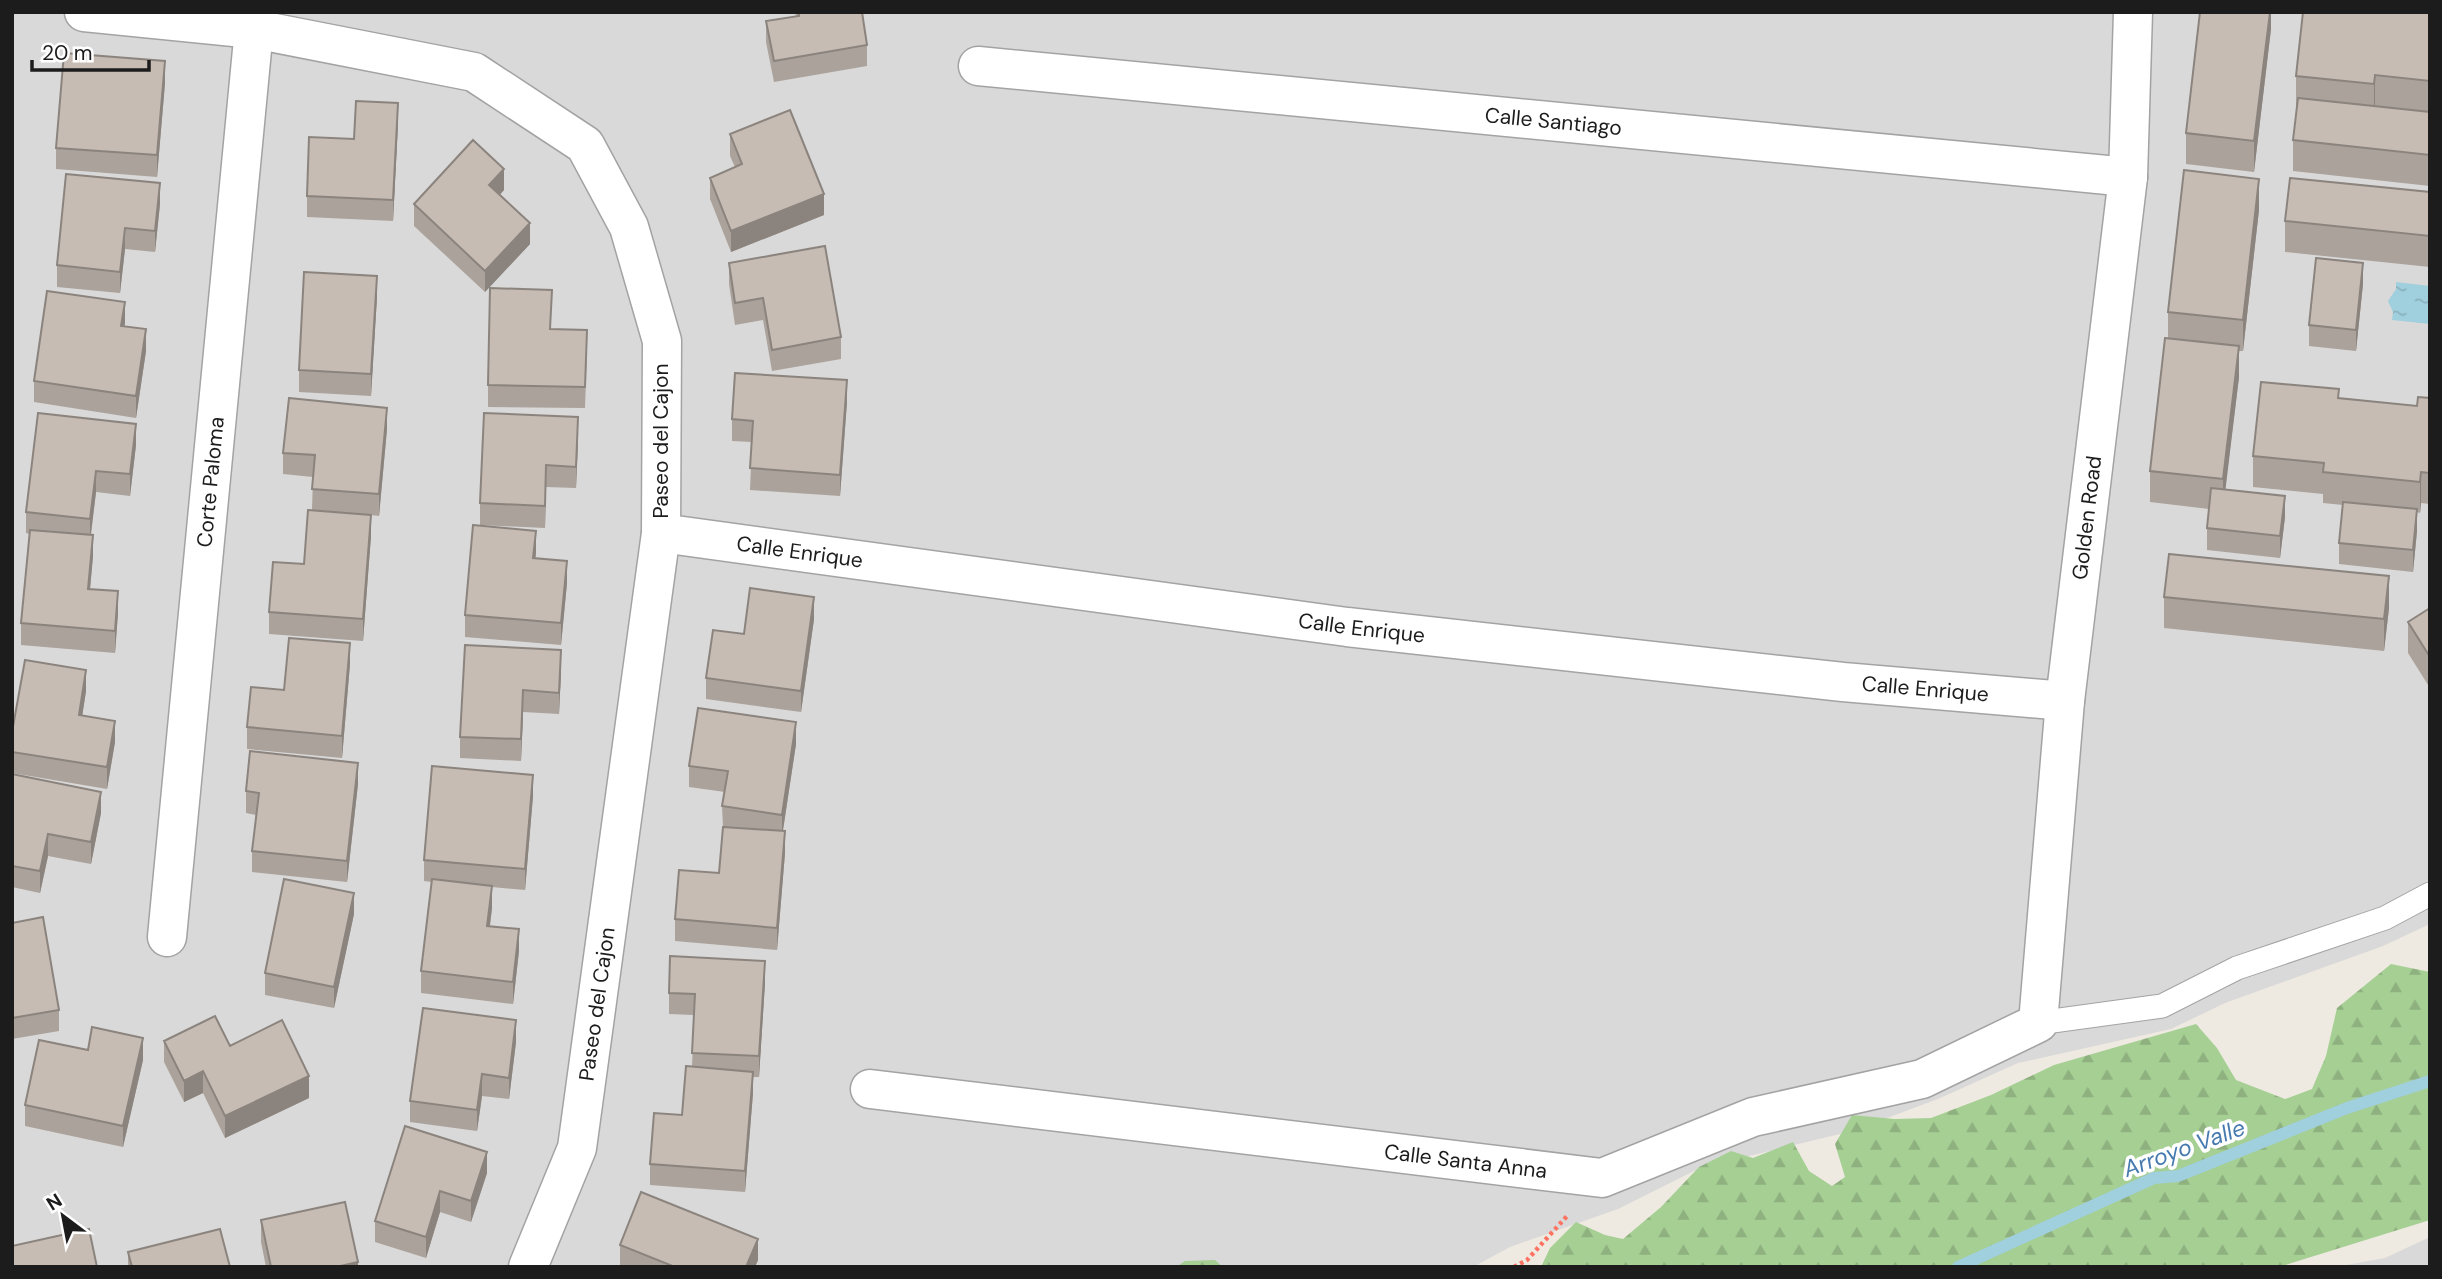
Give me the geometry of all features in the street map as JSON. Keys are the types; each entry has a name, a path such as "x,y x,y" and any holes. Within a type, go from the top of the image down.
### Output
{"street":[{"name":"Paseo del Cajon","path":"83,12 254,29 474,72 585,145 629,227 662,341 661,533 578,1148 528,1267"},
{"name":"Golden Road","path":"2038,1023 2065,701 2128,177 2133,12"},
{"name":"Corte Paloma","path":"167,937 254,29"},
{"name":"Calle Santiago","path":"978,66 2128,177"},
{"name":"Calle Enrique","path":"661,533 1346,627 1843,682 2065,701"},
{"name":"Calle Santa Anna","path":"870,1089 1602,1178 1753,1117 1922,1079 2038,1023"}],"lane":[{"path":"2038,1023 2162,1006 2237,968 2385,918 2430,894"}],"path":[{"path":"1514,1267 1527,1260 1602,1178"}],"shaded area":[{"path":"12,12 2430,12 2430,924 2383,946 2225,1003 2171,1029 2018,1063 1938,1099 1852,1131 1700,1168 1618,1209 1510,1247 1473,1267 12,1267"},
{"path":"2430,1237 2430,1267 2335,1267 2385,1258"}],"green space":[{"path":"2391,964 2430,972 2430,1220 2279,1267 1541,1267 1550,1248 1576,1222 1605,1235 1623,1239 1661,1207 1699,1167 1731,1151 1753,1158 1793,1142 1809,1171 1832,1186 1845,1177 1835,1144 1852,1115 1895,1119 1931,1118 1991,1095 2054,1065 2196,1024 2217,1048 2236,1080 2285,1099 2312,1089 2326,1056 2337,1008"},
{"path":"1215,1260 1223,1267 1176,1267 1185,1261"}],"water":[{"path":"2396,282 2430,286 2430,324 2392,320 2393,312 2388,301 2396,289"}],"building":[{"path":"799,12 862,12 867,45 774,61 766,21 799,16"},
{"path":"2200,12 2270,12 2254,141 2186,133"},
{"path":"2303,12 2430,12 2430,81 2375,75 2374,84 2296,76"},
{"path":"64,53 165,61 157,155 56,148"},
{"path":"2298,98 2430,112 2430,155 2293,140"},
{"path":"356,101 398,103 393,200 307,196 309,137 354,139"},
{"path":"790,110 824,194 731,231 710,178 742,164 730,134"},
{"path":"473,140 504,169 489,185 530,223 485,271 414,204"},
{"path":"2184,170 2259,179 2243,320 2168,312"},
{"path":"66,174 160,183 155,231 125,228 120,272 57,265"},
{"path":"2290,178 2430,192 2430,236 2285,221"},
{"path":"825,246 841,337 772,350 763,298 735,303 729,263"},
{"path":"2316,258 2363,263 2356,330 2309,325"},
{"path":"304,272 377,276 371,374 299,370"},
{"path":"490,288 552,290 550,329 587,330 585,387 488,385"},
{"path":"47,291 125,302 121,326 146,329 136,396 34,381"},
{"path":"2165,338 2239,346 2223,479 2150,471"},
{"path":"735,373 847,380 840,475 750,468 753,421 732,419"},
{"path":"2261,382 2339,389 2338,398 2417,406 2418,397 2430,398 2430,473 2421,472 2420,482 2323,472 2324,463 2253,456"},
{"path":"289,398 387,408 379,494 312,489 315,455 283,453"},
{"path":"38,413 136,424 130,474 96,471 90,519 26,512"},
{"path":"484,413 578,417 576,467 546,465 545,506 480,503"},
{"path":"2211,488 2285,496 2280,536 2207,528"},
{"path":"2343,502 2417,509 2413,550 2339,543"},
{"path":"308,510 371,515 363,619 269,612 273,562 304,564"},
{"path":"473,525 536,531 533,558 567,561 561,623 465,615"},
{"path":"30,530 93,535 88,589 118,591 115,631 21,623"},
{"path":"2169,554 2389,576 2384,619 2164,597"},
{"path":"750,588 814,597 801,691 706,678 713,630 744,634"},
{"path":"2430,608 2430,657 2408,622"},
{"path":"289,638 350,643 342,736 247,727 251,687 284,690"},
{"path":"465,645 561,650 559,693 523,690 521,739 460,737"},
{"path":"25,660 86,670 79,715 115,721 107,767 12,752 12,732"},
{"path":"698,708 796,722 782,815 722,806 728,771 689,766"},
{"path":"250,751 358,763 347,861 252,851 259,793 246,791"},
{"path":"432,766 533,775 525,869 424,860"},
{"path":"12,774 101,792 91,842 48,834 40,871 12,866"},
{"path":"723,827 785,831 777,928 675,919 679,870 719,873"},
{"path":"284,879 354,893 334,987 265,973"},
{"path":"432,879 492,886 487,926 519,929 513,982 421,971"},
{"path":"43,917 59,1010 12,1018 12,923"},
{"path":"670,956 765,961 759,1056 692,1053 695,994 669,993"},
{"path":"423,1008 516,1020 509,1078 482,1074 477,1110 410,1101"},
{"path":"215,1016 230,1046 282,1020 309,1076 225,1116 203,1071 184,1081 164,1041"},
{"path":"92,1027 143,1038 123,1126 25,1105 39,1040 88,1050"},
{"path":"686,1066 753,1072 745,1171 650,1164 654,1113 682,1115"},
{"path":"405,1126 487,1152 471,1201 440,1191 426,1237 375,1221"},
{"path":"641,1192 758,1239 746,1267 675,1267 620,1245"},
{"path":"345,1202 358,1262 336,1267 271,1267 261,1220"},
{"path":"89,1229 97,1267 12,1267 12,1246"},
{"path":"220,1229 230,1267 132,1267 128,1252"}],"waterway":[{"name":"Arroyo Valle","path":"1958,1267 2154,1178 2178,1176 2347,1108 2430,1081"}]}
